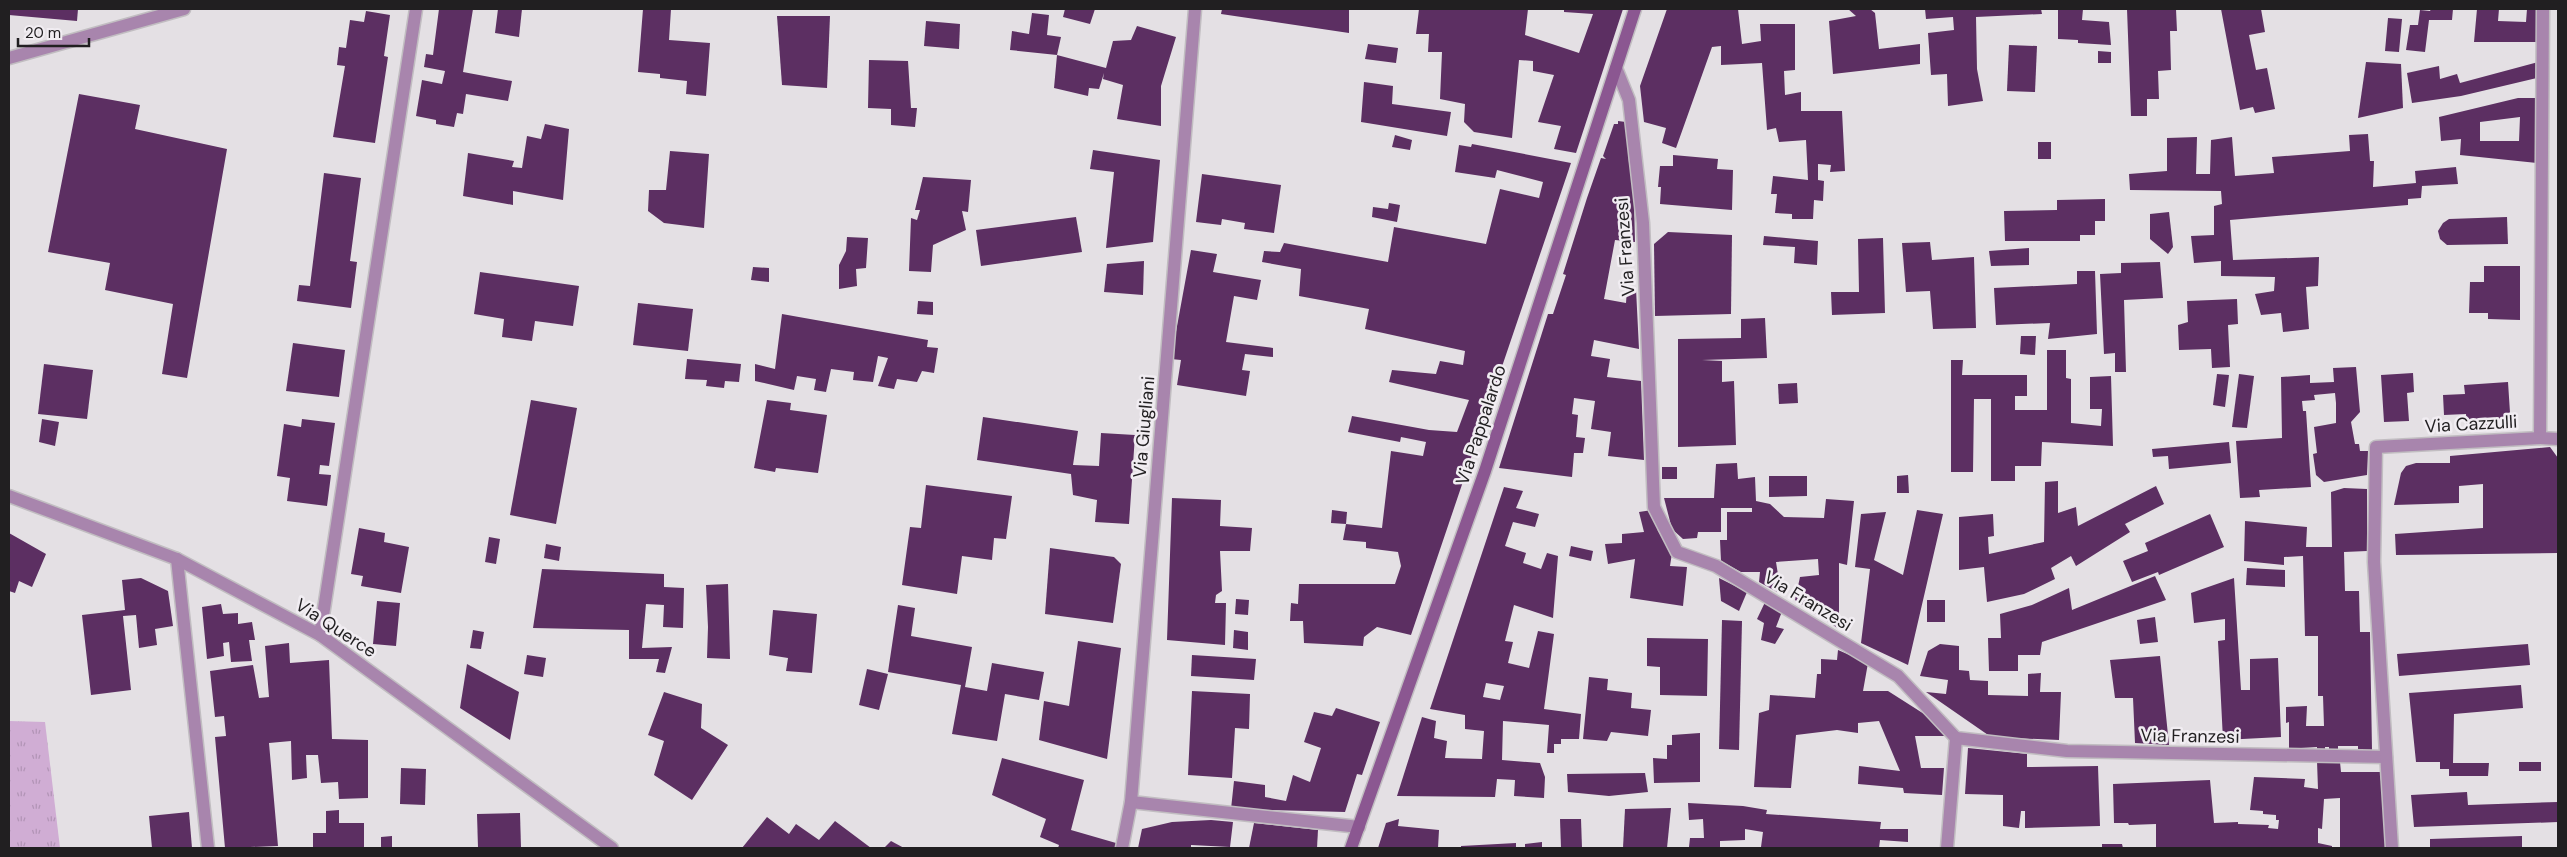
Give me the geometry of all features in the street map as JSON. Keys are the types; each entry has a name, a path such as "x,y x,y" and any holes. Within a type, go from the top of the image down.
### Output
{"main road":[{"name":"Via Pappalardo","path":"1351,848 1485,471 1636,9"}],"street":[{"path":"9,58 184,9"},
{"path":"320,635 416,9"},
{"name":"Via Giugliani","path":"1122,848 1131,802 1195,9"},
{"name":"Via Cazzulli","path":"2392,848 2374,562 2376,448 2540,438 2543,9"},
{"name":"Via Franzesi","path":"1616,68 1629,100 1643,223 1654,507 1677,552 1716,566 1898,676 1956,738 2068,751 2386,757"},
{"path":"2540,438 2558,439"},
{"name":"Via Querce","path":"9,496 177,559 320,635 612,848"},
{"path":"177,559 208,848"},
{"path":"1947,848 1956,738"},
{"path":"1131,802 1359,827"}],"green space":[{"path":"9,721 45,722 60,848 9,848"}],"building":[{"path":"9,9 78,9 77,21 9,15"},
{"path":"439,9 473,9 463,72 512,81 508,101 466,94 463,114 457,113 454,127 436,124 436,120 416,116 422,80 442,84 445,71 424,67 426,54 433,55"},
{"path":"498,9 522,9 519,37 495,33"},
{"path":"643,9 671,9 669,40 710,43 706,96 686,94 687,81 660,78 660,74 638,72"},
{"path":"1065,9 1095,9 1090,24 1063,17"},
{"path":"1222,9 1349,9 1349,33 1221,14"},
{"path":"1419,9 1528,9 1525,35 1579,53 1593,14 1564,12 1564,9 1623,9 1576,153 1554,149 1561,126 1538,122 1554,75 1533,71 1533,61 1519,60 1512,138 1474,132 1464,122 1465,104 1440,99 1442,52 1428,52 1429,34 1416,34"},
{"path":"1667,9 1738,9 1742,44 1761,41 1760,24 1795,24 1795,70 1784,71 1785,95 1801,92 1801,111 1842,111 1845,171 1830,172 1831,165 1818,164 1818,180 1824,181 1823,201 1814,200 1813,219 1792,219 1792,214 1775,213 1777,194 1771,194 1773,176 1808,180 1806,140 1779,142 1776,128 1767,130 1762,63 1721,65 1721,46 1712,47 1676,148 1662,143 1666,128 1644,122 1640,86"},
{"path":"1848,9 1870,9 1875,13 1879,49 1920,44 1920,64 1833,74 1829,21 1856,16"},
{"path":"1925,9 2041,9 2042,14 1976,17 1977,69 1983,101 1948,106 1947,74 1931,75 1928,33 1954,30 1953,17 1926,19"},
{"path":"2058,9 2083,9 2082,20 2109,22 2111,45 2078,43 2078,40 2058,39"},
{"path":"2127,9 2176,9 2177,31 2170,31 2171,70 2158,71 2159,99 2147,99 2147,116 2131,116"},
{"path":"2221,9 2261,9 2265,32 2249,35 2256,70 2267,68 2275,109 2255,113 2253,107 2240,110"},
{"path":"2431,9 2453,9 2452,20 2429,20 2425,52 2406,50 2410,25 2418,25 2420,10 2430,11"},
{"path":"2477,9 2499,9 2498,21 2526,22 2527,9 2542,9 2542,42 2474,42"},
{"path":"366,11 390,15 384,56 388,57 375,143 333,137 345,66 337,65 339,47 346,48 350,20 364,22"},
{"path":"1032,13 1049,15 1047,35 1061,37 1057,55 1010,50 1012,31 1029,34"},
{"path":"777,16 830,16 827,88 782,85"},
{"path":"2388,18 2402,19 2399,52 2385,51"},
{"path":"926,21 960,24 959,49 924,46"},
{"path":"1137,26 1176,37 1161,86 1161,126 1117,119 1123,85 1103,79 1104,73 1099,89 1089,88 1088,96 1054,88 1057,55 1106,68 1113,41 1131,40"},
{"path":"1368,44 1398,48 1396,63 1365,59"},
{"path":"2009,45 2037,46 2035,92 2007,91"},
{"path":"2098,51 2111,52 2111,63 2098,63"},
{"path":"869,60 908,61 911,108 917,108 915,127 891,125 891,109 868,108"},
{"path":"2542,61 2541,77 2461,96 2412,103 2407,73 2439,66 2440,79 2457,74 2460,83"},
{"path":"2366,62 2401,64 2403,108 2358,118"},
{"path":"1364,82 1393,86 1392,104 1451,112 1447,136 1361,122"},
{"path":"79,94 140,105 135,129 227,149 187,378 162,374 173,304 105,290 110,263 48,252"},
{"path":"2518,98 2541,98 2537,163 2460,155 2461,139 2441,141 2439,117","holes":["2520,117 2519,141 2480,141 2480,122"]},
{"path":"1618,121 1626,122 1629,163 1633,163 1635,242 1615,240 1604,299 1626,303 1627,289 1636,289 1639,349 1594,340 1591,356 1610,359 1607,377 1641,381 1644,460 1608,456 1611,432 1591,429 1595,401 1574,398 1572,414 1578,415 1576,437 1585,438 1583,453 1574,453 1572,477 1499,468 1548,314 1553,314 1566,275 1563,274 1587,198 1601,158 1606,159 1603,156 1614,124 1618,124"},
{"path":"545,124 569,129 563,200 513,191 513,205 463,196 468,153 514,161 512,167 522,168 527,136 541,139"},
{"path":"2368,134 2370,161 2374,161 2373,187 2416,183 2415,171 2456,167 2458,184 2422,186 2421,198 2408,199 2408,205 2230,220 2233,260 2319,257 2318,286 2306,287 2309,329 2283,332 2281,313 2261,315 2255,294 2274,291 2275,277 2221,276 2221,261 2194,263 2191,236 2214,235 2214,206 2222,204 2221,191 2130,190 2129,174 2167,171 2167,138 2197,137 2196,174 2210,174 2211,140 2232,137 2235,176 2274,173 2272,157 2350,151 2349,135"},
{"path":"1395,135 1412,140 1410,150 1392,147"},
{"path":"2038,142 2051,142 2051,159 2038,159"},
{"path":"1472,144 1571,163 1411,635 1377,627 1364,637 1363,646 1304,643 1303,621 1290,621 1291,603 1298,604 1299,584 1395,584 1401,566 1398,552 1366,548 1366,542 1343,540 1346,524 1382,528 1391,451 1423,456 1426,442 1401,437 1400,442 1348,432 1352,416 1429,430 1457,432 1469,400 1389,382 1392,370 1436,374 1440,361 1463,365 1465,351 1365,329 1369,309 1299,296 1301,269 1262,262 1264,251 1280,252 1284,243 1388,262 1394,227 1486,244 1500,189 1539,198 1543,182 1497,170 1495,178 1455,172 1459,145 1471,147"},
{"path":"1093,150 1160,160 1153,242 1106,248 1114,172 1090,169"},
{"path":"670,151 709,154 704,228 664,223 648,211 649,190 666,190"},
{"path":"1673,155 1718,159 1717,169 1733,170 1732,210 1660,204 1661,187 1658,187 1660,166 1673,166"},
{"path":"324,173 361,178 350,261 357,262 351,308 297,301 299,285 310,286"},
{"path":"1202,174 1281,185 1274,233 1244,229 1245,223 1222,219 1221,225 1196,222"},
{"path":"923,177 971,180 968,212 962,211 966,230 933,245 931,272 909,271 911,218 917,220 920,210 915,210"},
{"path":"2105,199 2105,221 2095,221 2095,235 2080,235 2080,241 2005,241 2004,211 2057,210 2057,200"},
{"path":"1389,203 1400,205 1397,222 1372,217 1373,207 1388,209"},
{"path":"2169,212 2173,247 2168,254 2150,239 2150,214"},
{"path":"1076,217 1082,252 981,266 976,230"},
{"path":"2507,217 2508,244 2447,245 2440,239 2438,231 2443,223 2449,219"},
{"path":"1668,232 1732,235 1731,314 1655,316 1654,244"},
{"path":"1764,236 1818,241 1817,265 1794,263 1795,247 1763,245"},
{"path":"847,237 868,238 866,268 856,269 857,286 839,289 839,265 846,251"},
{"path":"1883,238 1885,313 1832,315 1831,292 1859,292 1858,239"},
{"path":"1930,242 1932,260 1974,257 1976,328 1933,329 1930,291 1906,292 1902,243"},
{"path":"2029,248 2029,265 1991,266 1989,251"},
{"path":"1191,250 1217,254 1213,272 1261,280 1257,300 1234,296 1226,342 1273,348 1273,357 1245,354 1242,370 1250,371 1246,396 1177,385 1181,360 1171,359"},
{"path":"1144,261 1143,295 1104,292 1107,264"},
{"path":"2160,262 2163,298 2124,300 2126,372 2115,372 2115,353 2104,354 2100,274 2121,273 2121,263"},
{"path":"2484,266 2520,266 2520,320 2488,319 2488,313 2469,313 2470,282 2484,282"},
{"path":"753,267 769,268 769,282 751,280"},
{"path":"2077,271 2095,271 2097,334 2048,339 2050,323 1996,325 1994,288 2077,284"},
{"path":"480,272 579,286 573,326 535,321 532,341 502,337 504,319 474,314"},
{"path":"2237,299 2238,324 2228,325 2230,367 2212,368 2211,349 2179,350 2178,325 2188,322 2187,301"},
{"path":"918,301 933,302 933,315 917,314"},
{"path":"638,303 693,309 688,351 633,345"},
{"path":"782,314 928,340 927,347 938,348 934,373 922,371 917,382 897,379 894,389 878,386 888,358 878,356 873,382 853,380 854,372 831,369 826,392 814,390 816,379 797,376 794,390 755,381 755,364 775,369"},
{"path":"1765,318 1767,358 1702,360 1722,361 1722,382 1734,381 1736,445 1678,447 1678,339 1741,338 1741,319"},
{"path":"2021,336 2036,336 2035,355 2020,354"},
{"path":"293,343 345,350 339,397 286,391"},
{"path":"2047,350 2066,350 2066,378 2071,379 2071,423 2101,426 2102,409 2090,409 2090,377 2111,376 2113,446 2042,442 2041,466 2015,466 2015,481 1991,481 1991,399 1974,399 1973,472 1951,472 1951,360 1963,360 1962,375 2027,375 2027,396 2015,396 2015,410 2047,410"},
{"path":"687,359 741,364 739,382 725,381 724,388 706,386 707,380 685,379"},
{"path":"44,364 93,370 87,419 38,414"},
{"path":"2356,367 2360,412 2351,422 2355,444 2359,444 2360,451 2368,451 2367,475 2324,482 2316,475 2313,454 2317,453 2314,427 2336,423 2336,403 2335,393 2314,395 2315,400 2302,401 2303,411 2306,411 2311,487 2259,490 2260,497 2240,498 2236,441 2282,438 2281,377 2310,375 2310,383 2334,382 2333,368"},
{"path":"2413,373 2414,392 2407,393 2409,421 2384,422 2381,375"},
{"path":"2217,374 2229,375 2225,407 2213,405"},
{"path":"2239,374 2254,376 2247,428 2232,427"},
{"path":"2508,382 2511,428 2467,430 2466,414 2444,415 2443,395 2465,394 2464,385"},
{"path":"1797,383 1798,403 1779,404 1778,384"},
{"path":"531,400 577,408 556,524 510,515"},
{"path":"767,400 791,403 790,410 827,415 818,473 776,468 775,472 754,468"},
{"path":"983,417 1078,431 1073,465 1099,466 1101,433 1135,435 1129,524 1095,522 1097,500 1073,495 1071,474 977,460"},
{"path":"42,419 59,422 55,446 39,442"},
{"path":"302,419 335,423 329,466 320,465 319,474 331,475 327,506 287,501 290,478 277,476 284,424 301,427"},
{"path":"2229,442 2231,463 2169,469 2168,456 2153,457 2152,449"},
{"path":"2550,447 2558,458 2558,553 2396,555 2395,534 2483,528 2483,484 2459,486 2459,503 2394,505 2401,473 2406,466 2416,463 2450,463 2450,456"},
{"path":"1737,463 1738,479 1755,477 1756,501 1770,504 1784,517 1824,518 1826,499 1854,501 1847,565 1839,563 1839,629 1795,600 1800,577 1819,575 1818,559 1776,562 1781,594 1759,582 1760,572 1741,572 1721,561 1720,540 1727,540 1727,512 1752,512 1752,508 1721,508 1721,532 1698,532 1697,538 1683,539 1672,529 1664,498 1714,498 1716,464"},
{"path":"1662,467 1677,467 1677,479 1662,479"},
{"path":"1908,475 1909,493 1897,493 1897,476"},
{"path":"1769,476 1807,476 1807,496 1769,497"},
{"path":"2058,481 2058,513 2076,507 2078,526 2156,486 2164,504 2125,524 2130,532 2076,566 2071,556 2051,568 2055,579 2024,594 1987,602 1984,567 1959,570 1959,517 1993,514 1994,536 1988,537 1989,554 2044,542 2045,482"},
{"path":"926,485 1012,496 1006,539 994,538 992,560 962,556 957,594 902,585 910,527 921,528"},
{"path":"1504,487 1523,491 1516,508 1539,514 1535,527 1513,522 1505,546 1526,553 1523,563 1541,569 1547,553 1558,556 1553,618 1514,605 1505,641 1513,642 1508,663 1529,668 1538,631 1554,634 1544,709 1581,714 1579,739 1561,739 1561,744 1554,744 1554,753 1547,753 1549,725 1503,721 1502,760 1540,763 1545,777 1544,798 1514,796 1515,780 1497,779 1495,797 1397,796 1422,717 1436,721 1434,738 1447,741 1445,758 1482,759 1484,731 1465,729 1465,715 1430,709","holes":["1486,683 1504,686 1500,700 1483,697"]},
{"path":"2344,488 2367,489 2367,551 2344,552 2345,591 2359,591 2360,632 2370,632 2372,750 2358,750 2358,746 2338,746 2338,752 2329,752 2329,747 2325,747 2325,752 2317,752 2317,747 2301,748 2301,752 2289,752 2289,722 2286,723 2286,707 2307,706 2306,726 2324,726 2323,696 2318,696 2318,636 2305,636 2303,556 2284,557 2284,565 2244,561 2245,521 2307,527 2306,547 2332,547 2331,492"},
{"path":"1172,498 1221,500 1220,526 1252,528 1250,551 1220,551 1222,591 1216,595 1215,603 1226,603 1225,645 1167,640"},
{"path":"1332,510 1347,512 1346,524 1331,523"},
{"path":"1652,510 1658,531 1672,553 1670,566 1687,567 1683,606 1630,598 1635,559 1608,564 1605,544 1622,543 1622,534 1644,532 1639,512"},
{"path":"1917,510 1943,514 1908,665 1861,643 1870,569 1855,567 1861,514 1886,512 1874,560 1903,575"},
{"path":"2210,514 2224,547 2159,575 2158,572 2132,582 2123,561 2148,551 2145,543"},
{"path":"359,528 385,533 384,542 409,547 401,593 361,586 363,576 351,574"},
{"path":"9,533 46,554 32,587 19,581 15,593 9,591"},
{"path":"489,537 500,539 496,564 485,562"},
{"path":"546,544 561,547 559,561 544,558"},
{"path":"1571,546 1593,551 1591,561 1569,556"},
{"path":"1050,548 1114,557 1121,564 1113,623 1045,614"},
{"path":"2247,568 2285,570 2285,587 2246,585"},
{"path":"542,569 664,574 664,587 684,588 683,628 663,627 664,605 646,604 642,648 672,647 665,673 656,672 659,659 629,659 629,630 533,628"},
{"path":"2155,576 2166,600 2042,642 2040,655 2018,655 2018,671 1989,671 1988,638 2001,638 2000,614 2032,605 2069,588 2072,610"},
{"path":"141,578 168,591 173,626 155,629 157,645 139,648 136,615 123,616 131,690 91,695 82,615 125,610 122,580"},
{"path":"1719,578 1747,592 1739,611 1721,601"},
{"path":"2234,578 2241,690 2250,690 2250,659 2278,658 2281,737 2223,740 2218,641 2225,640 2225,619 2194,623 2191,593"},
{"path":"728,584 730,659 707,658 706,585"},
{"path":"1767,598 1783,609 1776,627 1784,629 1775,644 1761,640 1764,623 1757,619"},
{"path":"1236,599 1249,600 1248,615 1235,614"},
{"path":"1927,600 1945,600 1945,622 1927,622"},
{"path":"377,601 400,603 396,646 373,644"},
{"path":"221,604 223,614 238,613 238,624 252,622 255,640 249,640 252,661 231,662 229,642 223,643 224,656 207,659 202,607"},
{"path":"898,605 915,608 911,636 972,647 965,687 987,691 992,663 1044,672 1039,700 1005,694 997,741 952,734 961,685 888,672"},
{"path":"773,610 817,614 812,673 786,671 788,658 769,655"},
{"path":"2155,617 2158,642 2140,644 2137,620"},
{"path":"1722,620 1742,621 1739,750 1719,749"},
{"path":"473,630 484,632 481,649 470,648"},
{"path":"1234,630 1248,632 1248,650 1233,648"},
{"path":"1647,638 1708,639 1707,696 1660,695 1660,667 1647,666"},
{"path":"1078,641 1121,648 1107,759 1039,740 1044,701 1069,706"},
{"path":"289,643 290,663 329,660 332,739 368,740 368,798 339,799 338,782 321,783 318,755 306,755 307,778 292,780 291,741 269,743 278,846 225,848 215,737 226,736 224,716 215,717 210,671 253,665 259,698 269,697 265,646"},
{"path":"1940,644 1959,646 1959,670 1969,671 1970,680 1988,681 1988,695 2028,696 2028,674 2041,673 2040,692 2061,692 2059,740 1991,737 1926,692 1946,694 1948,680 1920,676 1928,651"},
{"path":"2528,644 2530,665 2399,676 2397,654"},
{"path":"1838,650 1868,663 1863,691 1888,691 1943,726 1947,736 1915,736 1921,768 1944,768 1942,795 1904,793 1903,788 1858,784 1859,766 1900,771 1879,721 1858,723 1858,733 1837,730 1796,735 1791,788 1754,787 1759,713 1769,710 1770,695 1815,698 1817,674 1821,674 1821,659 1837,660"},
{"path":"527,655 546,658 543,677 524,674"},
{"path":"1192,655 1256,659 1254,680 1191,676"},
{"path":"2160,656 2169,745 2135,743 2133,698 2115,698 2110,660"},
{"path":"467,664 519,692 510,740 460,708"},
{"path":"867,669 888,674 879,710 859,705"},
{"path":"1589,677 1608,679 1607,690 1632,693 1631,708 1651,710 1648,736 1611,732 1607,741 1583,739"},
{"path":"2521,685 2523,708 2454,714 2453,763 2489,763 2488,776 2449,776 2449,769 2440,769 2440,762 2416,762 2409,693"},
{"path":"1192,691 1250,694 1249,729 1235,728 1232,778 1188,775"},
{"path":"664,692 702,704 701,728 728,745 692,800 654,775 664,741 648,735"},
{"path":"1336,708 1380,722 1362,775 1357,774 1345,812 1231,809 1234,781 1265,785 1265,797 1286,801 1293,775 1310,782 1321,748 1304,742 1314,712 1332,716"},
{"path":"1700,733 1700,782 1654,783 1653,758 1667,759 1667,745 1672,745 1672,735"},
{"path":"1968,748 2027,754 2027,767 2098,766 2100,826 2025,828 2025,811 2021,811 2019,828 2003,826 2003,795 1965,794"},
{"path":"1002,758 1084,780 1071,830 1116,843 1115,848 1058,848 1059,845 1040,837 1046,819 992,795"},
{"path":"2317,761 2340,762 2341,772 2380,772 2388,848 2340,848 2340,798 2324,799 2322,829 2318,828 2318,843 2332,846 2332,848 2156,848 2156,824 2129,825 2128,823 2114,823 2113,784 2210,780 2214,823 2238,822 2238,824 2269,825 2268,828 2278,829 2279,820 2276,820 2276,815 2250,810 2254,777 2305,779 2304,787 2318,789"},
{"path":"2519,762 2541,762 2541,771 2519,771"},
{"path":"401,768 426,769 425,805 400,804"},
{"path":"1645,773 1648,792 1609,796 1568,792 1567,774"},
{"path":"2467,792 2468,805 2558,802 2558,822 2414,827 2411,795"},
{"path":"1688,803 1743,806 1767,810 1766,814 1881,822 1880,829 1908,829 1908,842 1880,840 1879,848 1761,847 1763,832 1745,829 1745,840 1720,841 1720,848 1689,847 1690,838 1704,838 1703,819 1689,820"},
{"path":"1671,808 1667,848 1623,848 1625,809"},
{"path":"339,810 339,823 364,823 364,848 313,848 313,833 326,833 326,811"},
{"path":"189,812 192,848 152,848 149,816"},
{"path":"520,813 521,848 478,848 477,814"},
{"path":"767,817 789,834 796,824 819,840 835,821 871,848 742,848"},
{"path":"1399,819 1398,826 1439,830 1438,848 1378,848 1386,823"},
{"path":"1560,819 1581,819 1582,848 1561,848"},
{"path":"1211,820 1233,822 1230,847 1191,845 1191,848 1138,848 1142,829 1172,822"},
{"path":"1254,823 1318,830 1317,848 1249,848"},
{"path":"392,836 392,848 381,848 381,837"},
{"path":"2522,836 2522,848 2430,848 2430,839"},
{"path":"891,841 904,848 884,848"},
{"path":"1542,842 1542,848 1525,848 1525,844"},
{"path":"1516,843 1516,848 1461,848 1461,846"},
{"path":"2102,844 2122,844 2123,848 2102,848"}]}
